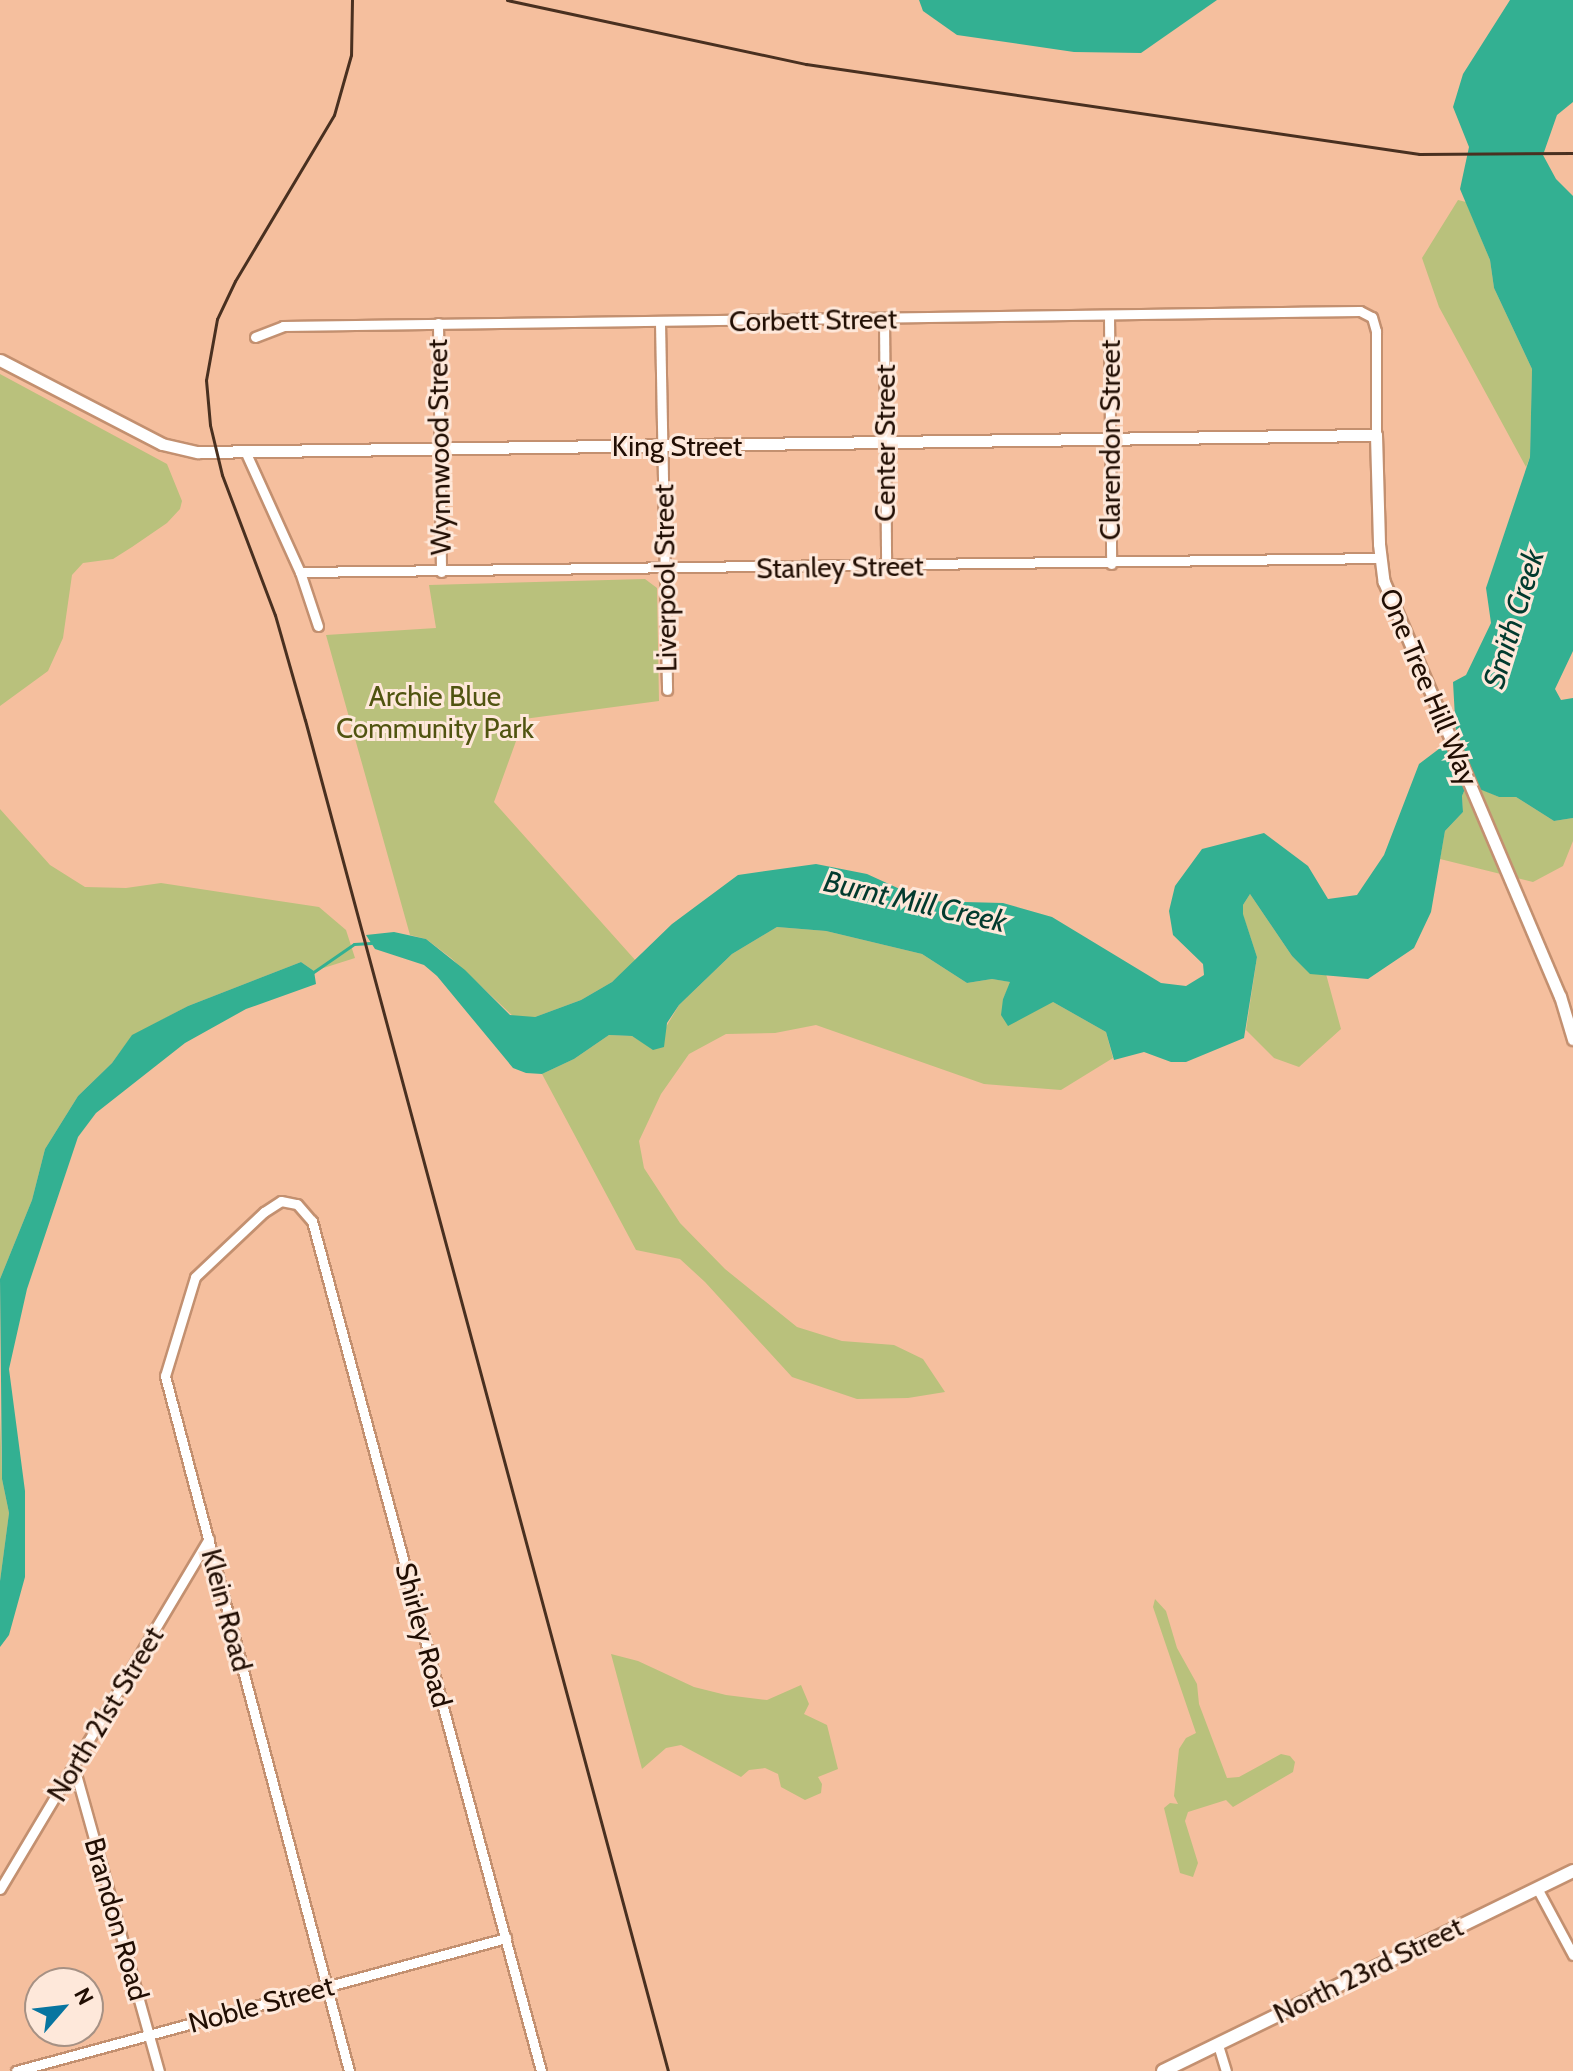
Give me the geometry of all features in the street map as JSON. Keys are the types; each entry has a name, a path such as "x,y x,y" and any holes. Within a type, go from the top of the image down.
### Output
{"main road":[{"name":"North 23rd Street","path":"1163,2071 1573,1871"}],"street":[{"name":"Corbett Street","path":"255,337 283,326 438,323 1360,311 1372,317"},
{"name":"Clarendon Street","path":"1109,315 1111,564"},
{"name":"One Tree Hill Way","path":"1372,317 1376,331 1380,558 1390,597 1560,996 1573,1039"},
{"name":"Center Street","path":"884,319 886,567"},
{"name":"Liverpool Street","path":"660,322 667,690"},
{"name":"Wynnwood Street","path":"438,323 441,572"},
{"name":"King Street","path":"0,360 162,444 191,452 886,445 1376,435"},
{"path":"245,451 300,572 318,626"},
{"name":"Stanley Street","path":"300,572 886,567 1380,558"},
{"name":"Klein Road","path":"297,1204 281,1201 273,1205 195,1277 165,1365 165,1376 349,2071"},
{"name":"Shirley Road","path":"297,1204 312,1221 541,2071"},
{"name":"North 21st Street","path":"0,1889 209,1539"},
{"name":"Brandon Road","path":"74,1767 159,2071"},
{"path":"1537,1888 1573,1955"},
{"name":"Noble Street","path":"16,2071 506,1938"},
{"path":"1218,2045 1226,2071"}],"green space":[{"path":"1458,200 1466,202 1490,260 1494,288 1532,369 1530,457 1526,467 1439,307 1422,258"},
{"path":"0,374 167,464 182,501 180,509 167,523 132,547 113,559 83,563 72,575 63,638 48,671 0,706"},
{"name":"Archie Blue Community Park","path":"645,579 657,588 659,701 524,719 494,802 636,961 612,982 581,1000 535,1017 515,1018 451,958 426,939 410,935 326,635 436,628 429,585"},
{"path":"1467,783 1499,797 1516,797 1554,821 1573,818 1573,841 1563,866 1533,882 1440,859 1445,831 1463,812 1462,796"},
{"path":"0,809 50,865 85,887 126,888 161,883 319,907 346,930 355,958 314,971 301,962 188,1006 132,1036 112,1063 78,1096 45,1149 32,1200 0,1279"},
{"path":"1250,894 1292,956 1310,973 1326,974 1341,1029 1299,1067 1274,1058 1246,1030 1257,957 1243,915 1243,905"},
{"path":"777,927 826,931 922,954 967,983 992,979 1011,982 1003,999 1053,1002 1106,1032 1113,1058 1061,1090 984,1084 816,1025 775,1033 726,1034 689,1054 661,1094 639,1141 644,1168 680,1223 725,1269 797,1327 842,1341 894,1345 923,1359 945,1392 908,1398 857,1399 792,1377 680,1259 636,1250 542,1074 574,1059 609,1035 632,1036 653,1049 679,1005 732,954"},
{"path":"0,1415 2,1479 9,1513 0,1581"},
{"path":"1155,1599 1166,1611 1177,1648 1197,1684 1199,1704 1227,1778 1239,1777 1281,1754 1290,1756 1295,1762 1293,1772 1233,1807 1226,1800 1188,1812 1185,1821 1198,1863 1193,1877 1180,1873 1164,1808 1170,1803 1178,1804 1174,1796 1179,1749 1186,1738 1196,1733 1153,1607"},
{"path":"611,1654 638,1661 694,1687 726,1695 767,1700 801,1685 809,1704 804,1714 827,1725 838,1769 818,1777 822,1784 821,1793 805,1800 781,1787 778,1774 765,1768 749,1770 741,1777 681,1745 666,1748 642,1769"}],"water":[{"path":"919,0 1217,0 1141,53 1074,52 957,35 923,11"},
{"name":"Smith Creek","path":"1510,0 1573,0 1573,102 1557,115 1543,155 1556,179 1573,196 1573,651 1555,689 1561,700 1573,698 1573,818 1554,821 1516,797 1499,797 1467,784 1462,796 1463,812 1445,831 1431,912 1414,948 1368,979 1310,974 1292,956 1250,894 1243,905 1243,914 1257,957 1244,1038 1186,1062 1171,1062 1144,1052 1114,1060 1106,1032 1053,1002 1008,1026 1001,1015 1010,982 992,979 967,983 922,954 826,931 777,927 732,954 679,1005 667,1023 664,1047 653,1050 632,1036 609,1035 574,1059 542,1074 526,1073 513,1068 437,976 424,965 375,949 366,935 394,932 426,939 465,970 510,1015 535,1017 581,1000 612,982 672,924 738,875 816,864 867,874 926,901 1003,903 1052,917 1161,983 1186,986 1204,975 1203,964 1173,935 1169,911 1175,886 1202,849 1264,833 1308,866 1328,899 1357,895 1384,855 1419,764 1456,736 1453,682 1466,675 1491,623 1486,588 1530,457 1532,369 1494,288 1490,260 1460,189 1469,147 1453,107 1463,74"},
{"path":"301,962 314,971 316,984 246,1009 185,1043 96,1113 78,1137 27,1289 9,1369 25,1491 25,1577 9,1635 0,1647 0,1581 9,1513 2,1479 0,1279 32,1200 45,1149 78,1096 112,1063 132,1035 188,1006"}],"waterway":[{"name":"Burnt Mill Creek","path":"312,973 354,944 371,943"}],"railway":[{"path":"352,0 351,55 334,115 235,281 217,319 206,380 210,425 222,475 275,615 305,720 668,2071"},
{"path":"507,0 806,64 1419,154 1573,153"}]}
